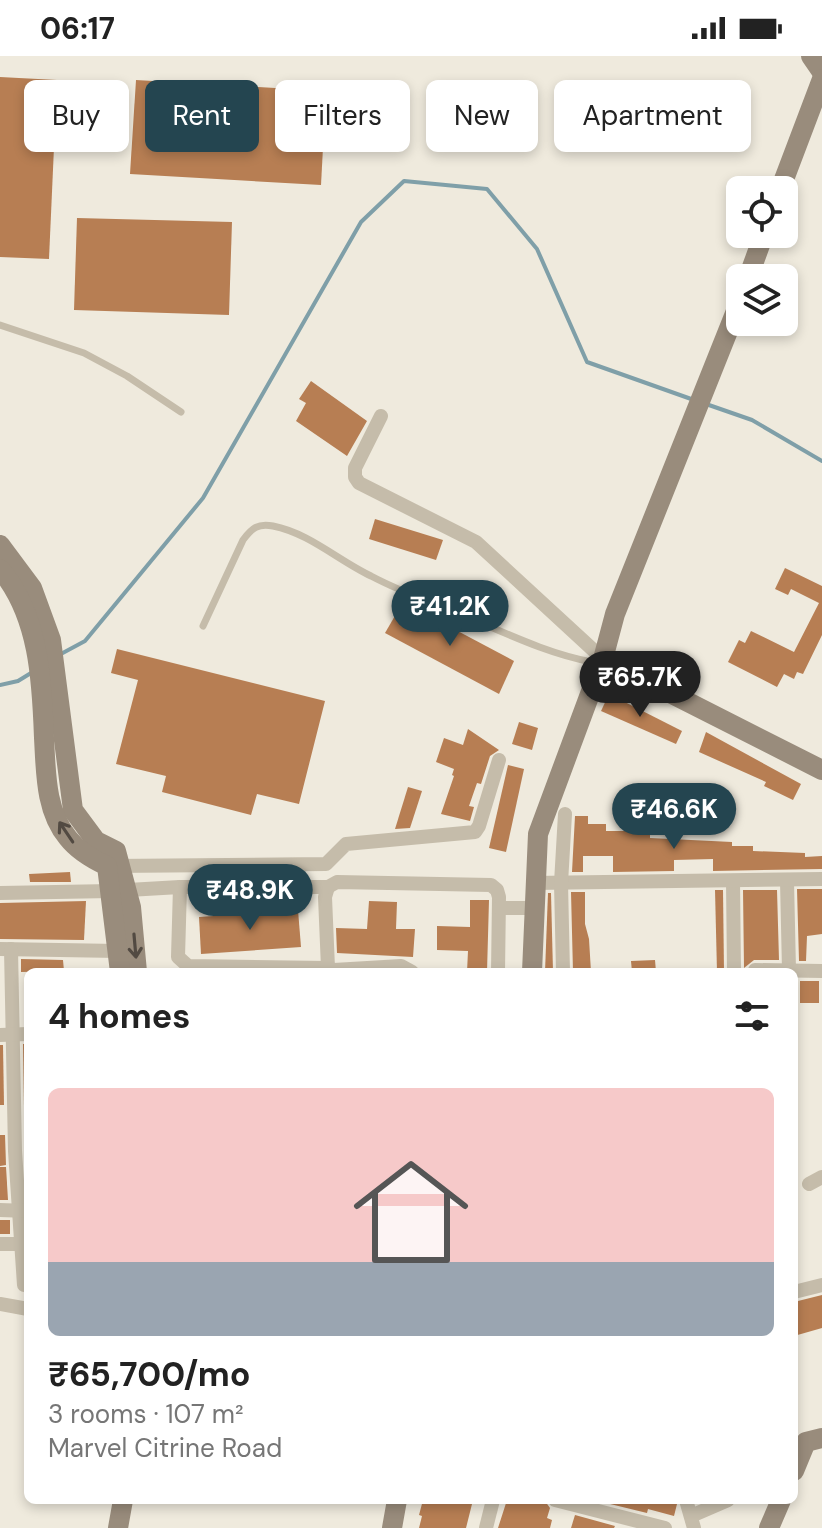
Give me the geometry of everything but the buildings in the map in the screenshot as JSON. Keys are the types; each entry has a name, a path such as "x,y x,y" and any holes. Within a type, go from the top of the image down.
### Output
{"street":[{"path":"811,56 822,72"},
{"path":"785,176 822,79"},
{"path":"532,968 538,834 615,614 726,336"},
{"path":"381,416 355,468 359,483 476,542 602,658 822,770"},
{"path":"0,545 32,588 73,810 96,841 116,851 114,866 136,968"},
{"path":"0,569 12,584 43,644"},
{"path":"114,866 326,864 346,844 475,832 499,760"},
{"path":"563,968 561,883 565,814"},
{"path":"534,883 822,879"},
{"path":"787,881 789,968"},
{"path":"0,893 180,887 328,887 337,882 482,883 497,890 498,968"},
{"path":"733,882 734,968"},
{"path":"180,887 178,957 188,966 328,968 325,911 328,887"},
{"path":"24,1256 21,1088 6,1035 12,984 6,949 119,962 120,890"},
{"path":"499,908 534,908"},
{"path":"368,968 405,968"},
{"path":"798,970 822,971"},
{"path":"12,984 24,983"},
{"path":"0,1210 23,1211"},
{"path":"0,1244 22,1244"},
{"path":"798,1291 822,1285"},
{"path":"0,1304 24,1308"},
{"path":"798,1460 806,1442 822,1438"},
{"path":"104,1528 108,1504"},
{"path":"118,1528 122,1504"},
{"path":"392,1528 396,1504"},
{"path":"486,1528 492,1504"},
{"path":"568,1504 639,1525 665,1528"},
{"path":"692,1522 721,1504"},
{"path":"769,1528 779,1504"}],"lane":[{"path":"0,325 84,353 127,376 181,412"},
{"path":"203,626 243,540 252,528 260,525 293,532 387,584 553,653 592,662 602,658"}],"waterway":[{"path":"59,655 85,641 203,498 361,222 404,181 487,189 537,249 587,362 694,400"},
{"path":"706,404 752,420 822,461"},
{"path":"0,685 18,681 31,673"}]}
